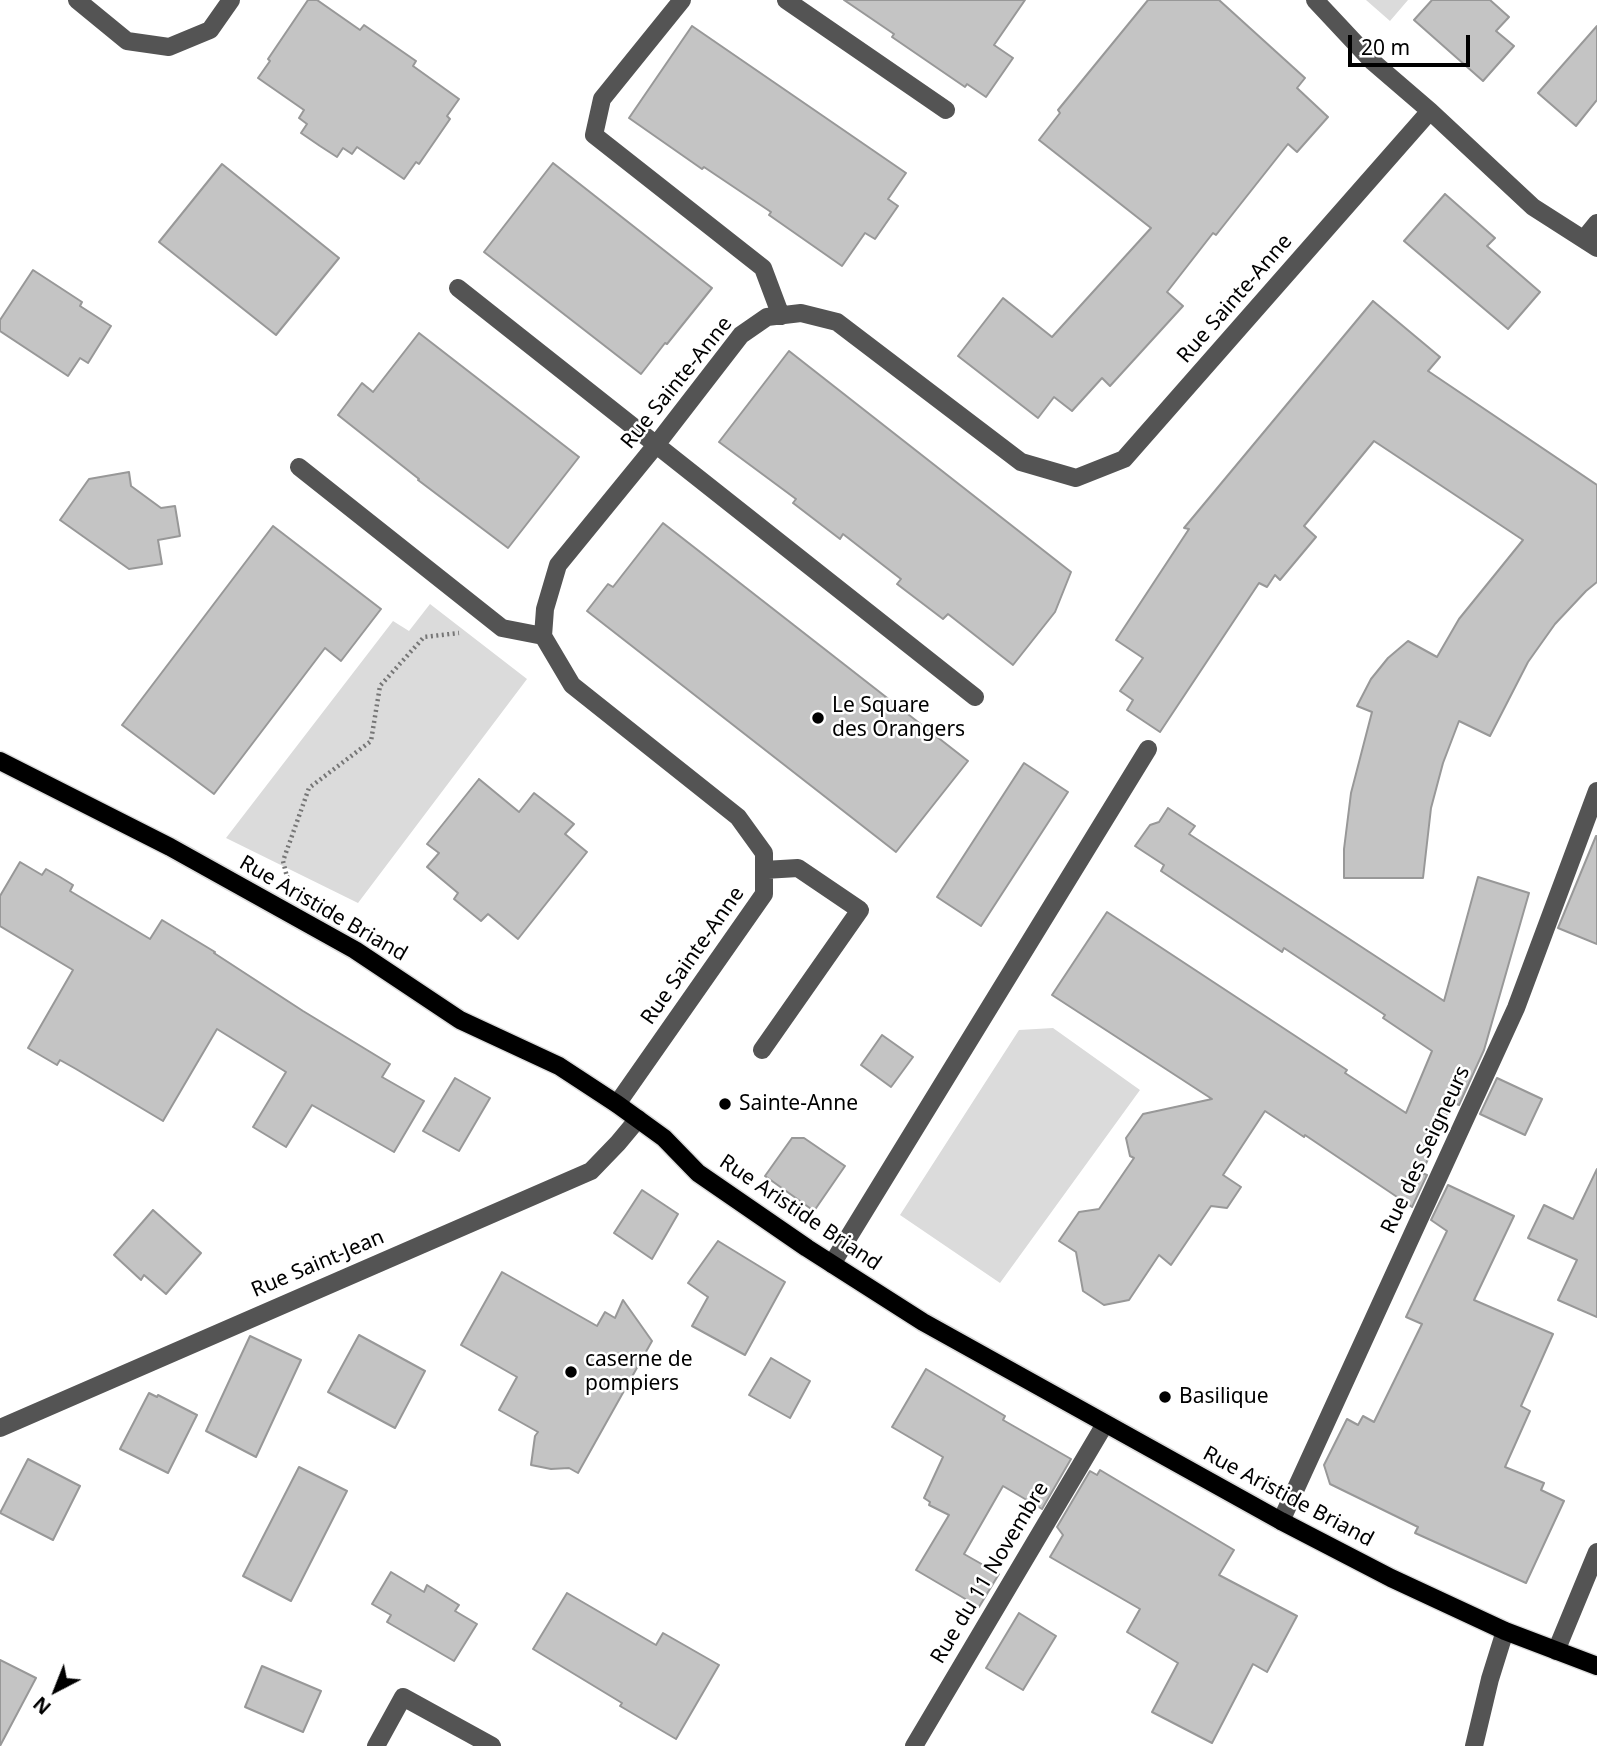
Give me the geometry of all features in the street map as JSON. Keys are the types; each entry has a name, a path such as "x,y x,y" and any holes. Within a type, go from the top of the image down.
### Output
{"main road":[{"name":"Rue Aristide Briand","path":"0,761 170,846 355,950 460,1020 559,1066 638,1118 663,1138 698,1173 923,1322 1281,1521 1391,1578 1505,1631 1597,1666"}],"street":[{"path":"77,0 127,41 169,47 210,30 231,0"},
{"path":"682,0 602,99 594,135 763,268 781,316"},
{"path":"786,0 946,110"},
{"path":"1315,0 1373,62 1533,207 1591,244 1597,223"},
{"name":"Rue Sainte-Anne","path":"617,1104 764,894 764,853 738,817 572,685 544,636 545,609 558,565 741,335 767,317 802,313 836,322 1021,462 1076,478 1124,459 1430,111"},
{"path":"458,288 975,697"},
{"path":"299,467 502,628 544,636"},
{"path":"832,1264 1148,749"},
{"name":"Rue des Seigneurs","path":"1281,1521 1516,1008 1597,791"},
{"path":"762,1050 860,910 798,868 764,870"},
{"name":"Rue Saint-Jean","path":"0,1428 591,1171 638,1118"},
{"name":"Rue du 11 Novembre","path":"914,1746 1105,1424"},
{"path":"1556,1651 1597,1552"},
{"path":"1474,1746 1505,1631"},
{"path":"376,1746 402,1697 492,1746"}],"path":[{"path":"299,883 287,877 283,861 309,788 370,741 380,686 424,637 502,628"}],"shaded area":[{"path":"1366,0 1408,0 1390,21"},
{"path":"430,604 527,679 358,903 226,838 393,621 409,631"},
{"path":"1053,1028 1140,1090 1000,1283 900,1215 1019,1030"}],"building":[{"path":"308,0 317,0 360,30 364,25 416,61 413,66 459,99 447,116 450,119 419,164 416,162 404,179 357,147 352,154 343,148 337,157 301,133 307,124 299,118 304,110 258,78"},
{"path":"844,0 1025,0 994,45 1013,58 986,97 967,84 965,87"},
{"path":"1148,0 1219,0 1305,78 1297,88 1328,117 1297,152 1288,144 1216,235 1213,233 1167,292 1183,306 1110,386 1102,378 1072,411 1054,397 1038,418 958,356 1003,298 1052,337 1151,228 1039,140 1060,113 1058,110"},
{"path":"1432,0 1490,0 1509,17 1496,31 1514,46 1483,81 1414,20"},
{"path":"692,26 906,173 888,199 898,206 875,239 865,233 842,266 769,215 771,212 704,167 702,169 629,118"},
{"path":"1597,26 1597,100 1576,126 1538,93"},
{"path":"553,163 712,288 641,374 484,252"},
{"path":"222,164 339,258 276,335 159,242"},
{"path":"1445,194 1495,238 1487,246 1540,292 1508,329 1404,241"},
{"path":"33,270 82,302 80,306 111,326 88,363 80,358 68,376 0,331 0,320"},
{"path":"1373,301 1440,357 1428,371 1597,485 1597,582 1555,624 1528,662 1490,736 1459,721 1443,763 1431,808 1423,878 1344,878 1344,849 1351,793 1372,712 1357,706 1371,679 1388,658 1408,641 1437,657 1459,619 1523,540 1374,441 1304,526 1316,537 1280,580 1275,575 1267,587 1259,583 1160,732 1127,710 1133,700 1120,691 1143,658 1116,640 1189,529 1184,528"},
{"path":"419,333 579,457 508,548 338,415 362,383 373,392"},
{"name":"Le Square des Orangers","path":"789,351 1071,572 1055,612 1013,665 948,614 943,619 897,584 901,579 843,534 840,539 793,503 796,499 719,442"},
{"path":"129,472 131,486 161,508 175,506 180,536 158,540 162,564 129,569 60,520 89,479"},
{"name":"Le Square des Orangers","path":"663,523 968,761 896,852 587,611 608,584 613,587"},
{"path":"273,526 381,609 341,661 325,648 214,794 122,725"},
{"path":"1024,763 1068,792 981,926 937,897"},
{"path":"479,779 519,812 534,793 574,824 565,834 587,852 518,939 488,914 481,921 454,899 458,893 427,867 439,853 427,844"},
{"path":"1168,808 1195,826 1189,834 1444,1001 1478,877 1529,893 1484,1050 1459,1105 1452,1102 1422,1173 1427,1175 1412,1207 1265,1111 1223,1175 1241,1187 1227,1208 1211,1206 1171,1265 1159,1255 1129,1300 1104,1305 1083,1291 1076,1252 1059,1241 1079,1212 1099,1209 1134,1158 1130,1156 1126,1138 1143,1114 1212,1099 1052,995 1107,912 1347,1070 1345,1073 1406,1113 1432,1051 1383,1018 1385,1015 1284,948 1282,952 1161,871 1164,865 1135,846 1150,825 1159,822"},
{"path":"1597,836 1597,944 1558,928"},
{"path":"20,862 42,875 46,869 60,877 73,885 70,891 150,939 162,920 390,1064 382,1077 424,1101 394,1152 312,1105 286,1147 253,1127 286,1072 217,1029 163,1121 60,1060 57,1065 28,1048 73,970 0,926 0,896"},
{"path":"882,1035 913,1057 891,1087 861,1065"},
{"path":"455,1078 490,1098 459,1151 423,1131"},
{"path":"1497,1078 1542,1099 1525,1135 1480,1114"},
{"path":"792,1138 804,1138 845,1166 814,1211 765,1176"},
{"path":"1597,1169 1597,1317 1558,1300 1577,1260 1528,1238 1544,1205 1573,1219"},
{"path":"1448,1185 1514,1216 1474,1300 1553,1334 1521,1406 1530,1411 1505,1467 1544,1483 1541,1490 1564,1501 1526,1583 1415,1533 1418,1527 1330,1484 1324,1465 1347,1419 1358,1425 1363,1416 1374,1422 1422,1324 1406,1317 1447,1231 1431,1220"},
{"path":"642,1190 678,1214 652,1259 614,1233"},
{"path":"153,1210 201,1253 166,1294 144,1275 141,1280 114,1255"},
{"path":"718,1241 785,1282 745,1355 692,1326 708,1297 688,1283"},
{"name":"caserne de pompiers","path":"502,1272 597,1326 605,1312 615,1318 623,1300 652,1341 578,1473 569,1468 551,1469 531,1465 535,1436 538,1432 499,1410 517,1377 461,1345"},
{"path":"359,1335 425,1371 395,1428 328,1392"},
{"path":"250,1336 301,1360 256,1457 206,1431"},
{"path":"771,1358 810,1381 790,1418 749,1395"},
{"path":"926,1369 1005,1416 1003,1420 1071,1459 1042,1509 1003,1486 964,1554 999,1574 979,1607 916,1570 949,1515 929,1505 930,1502 924,1498 943,1457 892,1427"},
{"path":"149,1393 197,1415 168,1473 120,1449"},
{"path":"28,1459 80,1486 53,1540 0,1513"},
{"path":"299,1467 347,1491 291,1601 243,1576"},
{"path":"1100,1470 1234,1550 1219,1575 1297,1616 1267,1672 1253,1664 1212,1743 1152,1712 1178,1663 1127,1632 1140,1609 1050,1557 1063,1535 1057,1527 1090,1471 1097,1475"},
{"path":"391,1572 424,1592 427,1585 459,1605 455,1611 477,1624 454,1661 387,1622 391,1615 372,1604"},
{"path":"567,1593 656,1645 663,1633 719,1665 676,1739 533,1649"},
{"path":"1019,1613 1056,1636 1023,1690 986,1668"},
{"path":"0,1660 36,1678 0,1746"},
{"path":"262,1666 321,1691 303,1732 245,1707"}],"place":[{"name":"Le Square des Orangers","path":"818,718"},
{"name":"Sainte-Anne","path":"725,1104"},
{"name":"caserne de pompiers","path":"571,1372"},
{"name":"Basilique","path":"1165,1397"}]}
